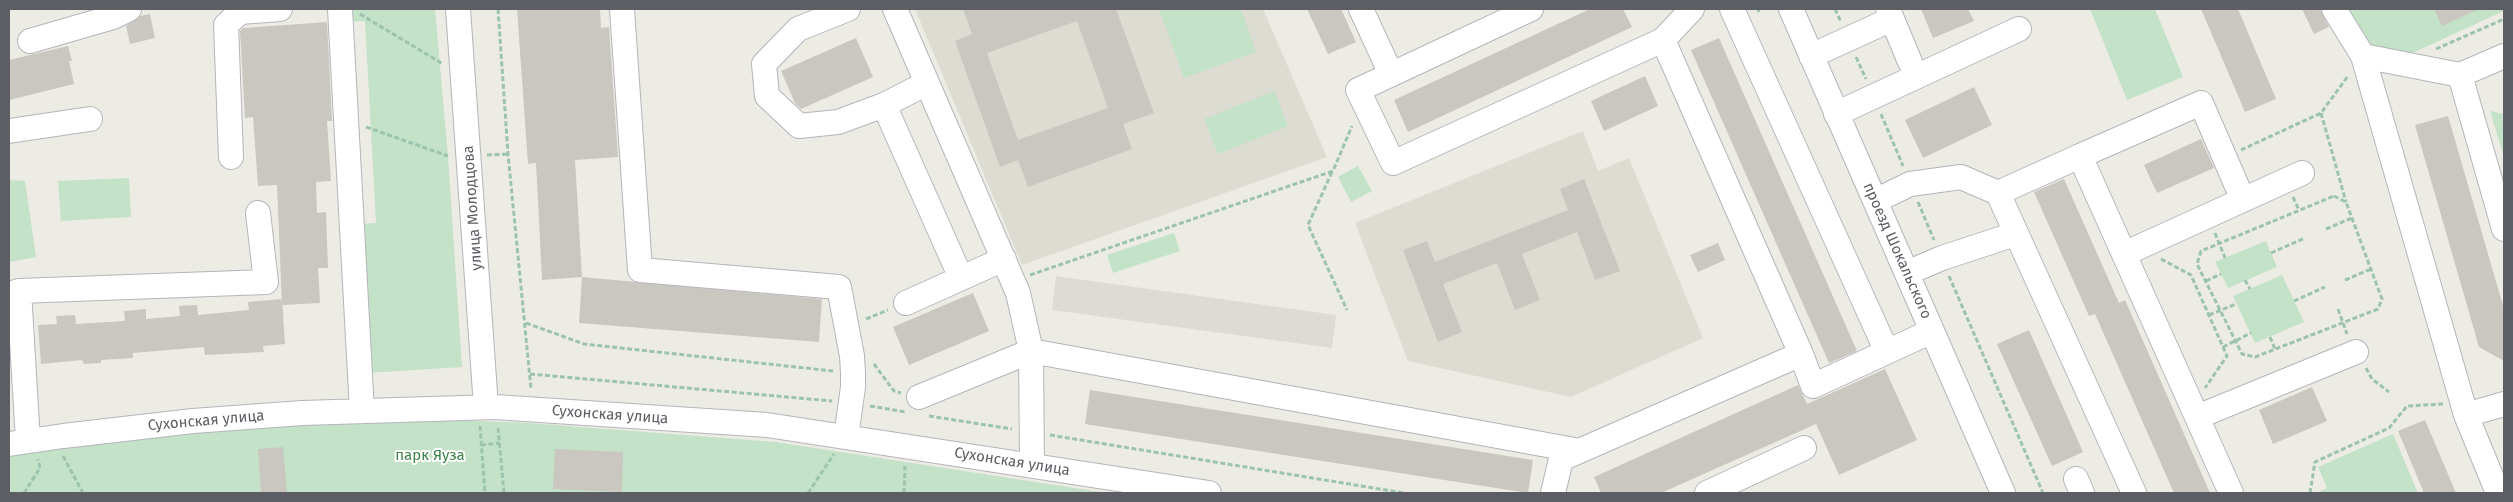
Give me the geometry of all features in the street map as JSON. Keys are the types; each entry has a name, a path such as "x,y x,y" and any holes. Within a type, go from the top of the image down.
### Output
{"street":[{"path":"30,41 113,17 129,9"},
{"path":"231,157 226,25 240,12 280,9"},
{"path":"340,9 362,411"},
{"name":"улица Молодцова","path":"458,9 486,407"},
{"path":"622,9 640,270 839,287 847,327 862,366 851,403 846,437"},
{"path":"844,9 798,29 764,64 767,96 799,126 838,122 884,105 928,83"},
{"path":"895,9 1018,293 1031,351 1032,465"},
{"path":"1361,9 1391,74"},
{"path":"1531,9 1358,90 1393,163 1663,40 1692,9"},
{"path":"1732,9 1887,352"},
{"name":"проезд Шокальского","path":"1791,9 1932,331 1997,492"},
{"path":"2334,9 2363,56 2465,409 2498,493"},
{"path":"1811,56 1890,14 1910,62"},
{"path":"1836,114 2019,30"},
{"path":"1663,40 1801,354 1813,386 1932,331"},
{"path":"2363,56 2460,75 2504,56"},
{"path":"2460,75 2504,228"},
{"path":"1998,194 2201,103 2243,200"},
{"path":"884,105 961,278"},
{"path":"9,131 90,119"},
{"path":"2080,156 2231,493"},
{"path":"2124,254 2302,173"},
{"path":"1875,201 1910,184 1961,176 1998,194 2134,493"},
{"path":"25,447 14,292 266,282 258,213"},
{"path":"1907,273 1942,258 2015,234"},
{"path":"906,303 1004,259"},
{"path":"2195,413 2353,346"},
{"path":"918,408 1031,351 1580,450"},
{"path":"1553,493 1561,459 1801,354"},
{"path":"2465,409 2504,404"},
{"name":"Сухонская улица","path":"25,447 193,421 362,411 486,407 767,425 1209,493"},
{"path":"1707,493 1804,448"}],"path":[{"path":"351,9 443,65"},
{"path":"498,9 508,154 531,389"},
{"path":"2404,64 2504,19"},
{"path":"2225,158 2321,113 2363,56"},
{"path":"1347,310 1308,225 1363,101"},
{"path":"2321,113 2346,202 2382,299 2378,309 2255,356 2242,354 2197,264 2201,251 2334,196 2346,202"},
{"path":"346,119 448,156"},
{"path":"486,155 508,154"},
{"path":"1013,281 1333,171"},
{"path":"2208,216 2225,258"},
{"path":"2326,230 2352,218"},
{"path":"2271,252 2306,238"},
{"path":"2152,241 2163,262 2191,275 2227,356 2208,382 2195,413"},
{"path":"2345,280 2371,269"},
{"path":"2206,281 2221,274"},
{"path":"2246,280 2250,289"},
{"path":"2294,301 2325,287"},
{"path":"847,327 906,303"},
{"path":"2209,316 2236,304"},
{"path":"2338,309 2353,346"},
{"path":"526,323 584,344 862,366 918,408"},
{"path":"2223,347 2251,333"},
{"path":"2270,337 2275,349"},
{"path":"851,403 918,408 1032,432 1404,493"},
{"path":"2310,493 2315,462 2389,428 2407,406 2465,409"},
{"path":"486,407 499,442 504,493"},
{"path":"485,493 481,444 486,407"},
{"path":"481,444 499,442"},
{"path":"24,493 40,468 25,447"},
{"path":"62,454 83,493"},
{"path":"904,493 905,457"}],"shaded area":[{"path":"915,9 1263,9 1327,157 1022,265"},
{"path":"1583,131 1598,171 1629,158 1703,338 1571,397 1408,361 1355,223"},
{"path":"1056,276 1336,315 1332,348 1052,310"}],"green space":[{"path":"348,9 435,9 448,156 462,367 368,373 360,224 376,223 365,21 349,22"},
{"path":"1159,9 1241,9 1256,52 1184,78"},
{"path":"2090,9 2155,9 2183,77 2127,100"},
{"path":"2346,9 2504,9 2504,11 2408,55 2368,45"},
{"path":"1274,91 1288,126 1218,154 1204,119"},
{"path":"2490,111 2504,114 2504,157"},
{"path":"1358,166 1372,191 1351,202 1338,177"},
{"path":"129,178 131,217 61,221 58,181"},
{"path":"9,180 25,181 36,257 9,262"},
{"path":"1174,233 1180,251 1113,273 1107,255"},
{"path":"2266,241 2277,267 2228,288 2215,262"},
{"path":"2282,275 2304,322 2255,343 2233,296"},
{"name":"парк Яуза","path":"427,419 529,423 776,442 1107,493 9,493 9,456 198,430"},
{"path":"2393,434 2418,493 2317,493 2327,488 2318,467"}],"building":[{"path":"517,9 600,9 601,28 609,27 618,157 575,160 582,277 542,280 536,163 528,164"},
{"path":"963,9 1116,9 1154,113 1123,124 1132,149 1028,187 1018,160 1000,167 955,41 972,34","holes":["1077,21 1108,108 1018,140 987,53"]},
{"path":"1307,9 1341,9 1356,42 1328,54"},
{"path":"1590,9 1623,9 1632,27 1408,132 1394,100"},
{"path":"1921,9 1968,9 1974,21 1933,38"},
{"path":"2201,9 2238,9 2276,99 2245,112"},
{"path":"2302,9 2320,9 2329,27 2314,34"},
{"path":"2434,9 2479,9 2442,26"},
{"path":"150,14 155,38 130,44 126,26 140,16"},
{"path":"327,22 332,121 327,121 331,181 316,182 317,213 326,212 328,268 318,268 320,303 282,305 277,185 258,186 253,117 245,118 240,31 243,28"},
{"path":"856,38 873,77 801,109 795,103 781,71"},
{"path":"1719,38 1857,351 1829,363 1691,50"},
{"path":"68,46 72,61 69,61 74,84 9,100 9,60"},
{"path":"1645,76 1658,106 1604,131 1591,101"},
{"path":"1974,87 1992,125 1923,158 1905,120"},
{"path":"2448,116 2504,309 2504,361 2479,347 2415,125"},
{"path":"2201,139 2214,168 2157,193 2144,165"},
{"path":"1584,179 1620,271 1595,280 1577,232 1522,254 1540,300 1515,310 1497,263 1443,284 1462,332 1438,342 1403,250 1427,241 1435,262 1568,210 1560,189"},
{"path":"2064,179 2119,303 2125,300 2210,493 2174,493 2095,314 2089,316 2034,192"},
{"path":"1718,243 1725,260 1698,272 1690,255"},
{"path":"582,277 822,299 819,342 579,323"},
{"path":"973,293 989,331 909,365 893,327"},
{"path":"282,299 285,344 263,346 264,352 205,355 204,347 133,353 133,358 101,360 101,363 84,364 82,360 41,364 38,325 57,324 56,316 75,315 76,324 125,321 124,311 146,309 146,319 180,316 179,306 197,305 198,315 249,310 248,302"},
{"path":"2029,330 2083,452 2052,466 1997,344"},
{"path":"1885,369 1917,440 1839,475 1816,424 1661,493 1601,493 1594,477 1798,385 1807,404"},
{"path":"2312,387 2327,421 2273,444 2259,410"},
{"path":"1090,390 1533,460 1528,493 1085,424"},
{"path":"2425,420 2456,493 2424,493 2398,431"},
{"path":"283,447 287,493 261,493 258,449"},
{"path":"555,449 623,452 622,492 553,489"}]}
